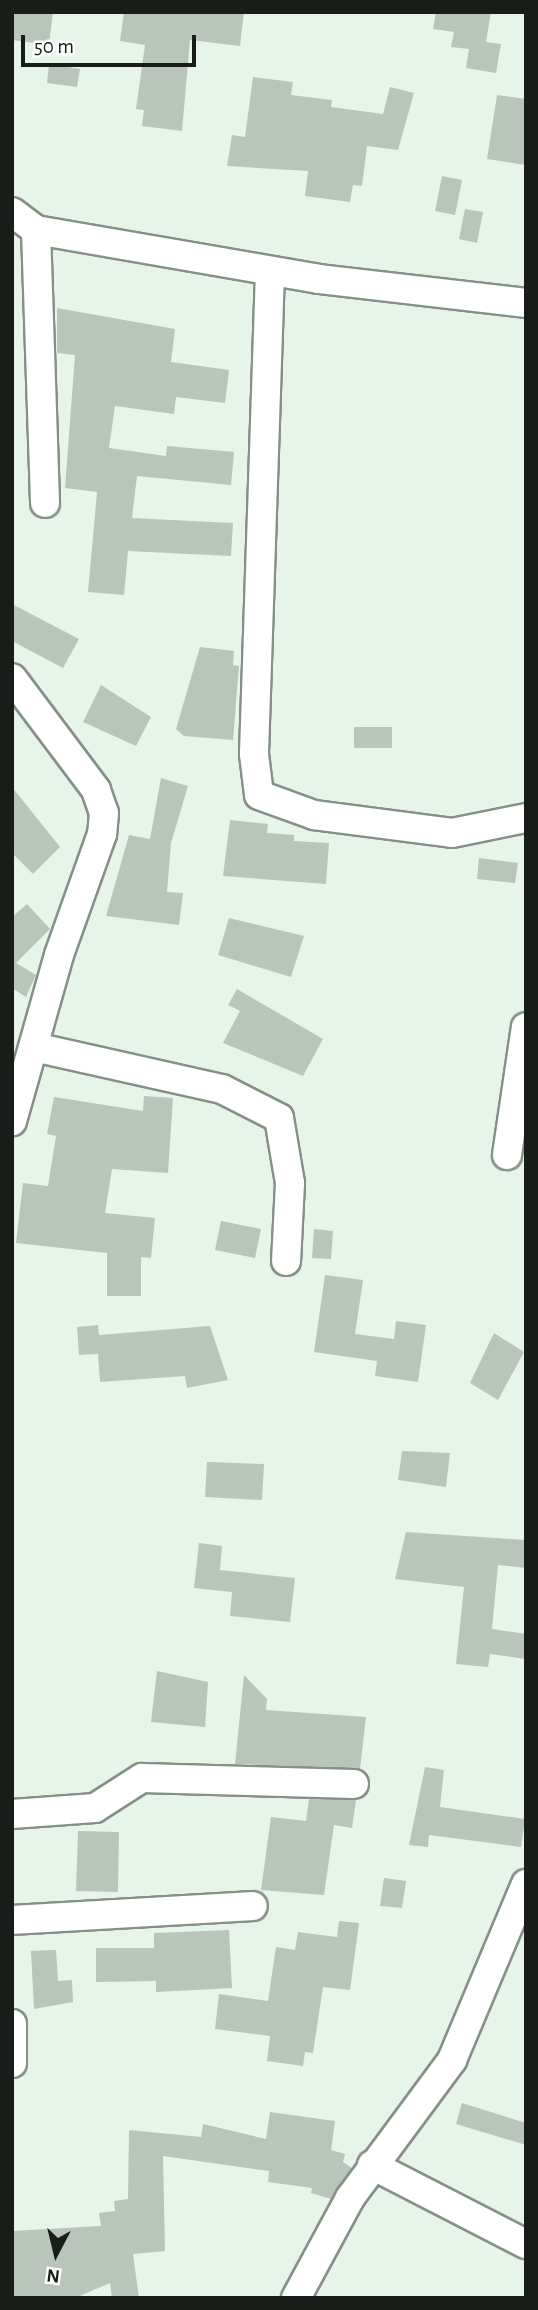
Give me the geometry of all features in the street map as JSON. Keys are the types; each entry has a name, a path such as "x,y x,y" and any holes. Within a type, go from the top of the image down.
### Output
{"street":[{"path":"12,212 36,230 270,271 526,303"},
{"path":"36,230 46,503"},
{"path":"270,271 254,754 259,795 314,815 452,834 526,818"},
{"path":"12,678 96,790 104,813 12,1121"},
{"path":"508,1155 526,1027"},
{"path":"34,1047 222,1089 279,1118 287,1138 290,1183 286,1261"},
{"path":"12,1814 95,1808 142,1778 354,1784"},
{"path":"296,2298 372,2165 452,2060 526,1884"},
{"path":"12,1920 253,1906"},
{"path":"12,2024 12,2063"},
{"path":"372,2165 526,2244"}],"building":[{"path":"12,12 53,12 49,45 12,40"},
{"path":"124,12 244,12 240,46 190,40 182,131 142,126 144,110 136,109 145,45 120,41"},
{"path":"436,12 491,12 486,42 501,44 496,73 466,68 469,49 451,47 454,32 433,29"},
{"path":"49,64 80,69 77,87 47,83"},
{"path":"253,77 293,82 291,95 332,100 331,107 383,114 390,87 414,93 398,150 367,146 362,186 353,185 350,202 305,196 308,171 227,166 232,135 245,137"},
{"path":"497,95 526,99 526,165 487,159"},
{"path":"442,176 462,180 455,215 435,211"},
{"path":"465,209 483,212 477,243 459,239"},
{"path":"57,308 175,329 171,362 229,370 225,403 176,397 174,414 115,406 109,448 166,456 167,446 234,452 231,485 137,476 132,518 233,523 231,556 128,551 124,595 88,592 97,492 65,488 75,355 57,353"},
{"path":"12,604 79,639 63,668 12,641"},
{"path":"200,647 234,651 233,665 239,666 233,740 184,736 176,729"},
{"path":"101,685 151,717 136,746 83,722"},
{"path":"354,727 392,727 392,748 354,748"},
{"path":"161,778 188,786 171,843 167,892 183,893 179,925 106,916 129,835 150,839"},
{"path":"12,787 60,847 33,874 12,853"},
{"path":"230,820 268,824 267,833 294,835 294,841 329,843 326,884 223,876"},
{"path":"479,858 518,863 515,883 477,879"},
{"path":"27,904 50,929 16,963 36,975 26,997 12,988 12,917"},
{"path":"229,918 304,936 291,977 218,955"},
{"path":"237,989 323,1039 303,1076 223,1043 240,1011 228,1005"},
{"path":"144,1096 173,1098 168,1173 112,1169 105,1213 155,1218 151,1258 141,1257 141,1296 107,1296 107,1253 16,1243 23,1183 48,1186 56,1136 47,1134 54,1097 143,1111"},
{"path":"221,1221 261,1229 255,1258 215,1250"},
{"path":"314,1229 333,1231 331,1259 312,1258"},
{"path":"325,1275 363,1280 355,1334 394,1339 396,1321 426,1325 418,1382 375,1376 377,1361 314,1352"},
{"path":"98,1325 99,1335 210,1326 228,1380 187,1388 185,1376 100,1382 98,1354 79,1355 77,1327"},
{"path":"494,1333 524,1352 498,1400 470,1383"},
{"path":"402,1451 450,1453 446,1487 398,1480"},
{"path":"207,1462 264,1464 262,1500 205,1497"},
{"path":"406,1532 526,1540 526,1568 498,1565 492,1629 526,1634 526,1659 490,1654 488,1667 456,1664 464,1587 395,1579"},
{"path":"199,1543 222,1546 220,1570 295,1578 290,1622 230,1616 232,1592 194,1588"},
{"path":"157,1671 208,1682 205,1727 151,1722"},
{"path":"244,1675 267,1699 266,1710 366,1717 360,1769 235,1764"},
{"path":"425,1767 444,1770 440,1807 525,1819 521,1847 429,1835 428,1847 409,1845"},
{"path":"309,1799 356,1800 352,1828 334,1825 324,1895 261,1890 271,1817 306,1821"},
{"path":"78,1831 119,1832 118,1892 76,1891"},
{"path":"384,1878 406,1881 402,1908 380,1906"},
{"path":"339,1921 359,1923 350,1990 323,1987 313,2053 305,2052 303,2066 267,2061 270,2036 215,2029 219,1994 268,2001 276,1947 295,1950 298,1932 337,1937"},
{"path":"229,1930 232,1988 156,1992 156,1981 96,1982 96,1948 154,1948 154,1933"},
{"path":"56,1950 58,1981 72,1980 73,2002 34,2009 31,1951"},
{"path":"462,2103 526,2123 526,2145 456,2124"},
{"path":"270,2112 335,2121 331,2150 345,2154 343,2162 352,2168 331,2199 311,2193 312,2188 268,2182 269,2171 163,2156 165,2251 133,2254 139,2298 112,2298 110,2283 75,2298 12,2298 12,2231 101,2226 99,2213 115,2211 114,2201 128,2199 129,2130 201,2137 203,2124 266,2139"}]}
